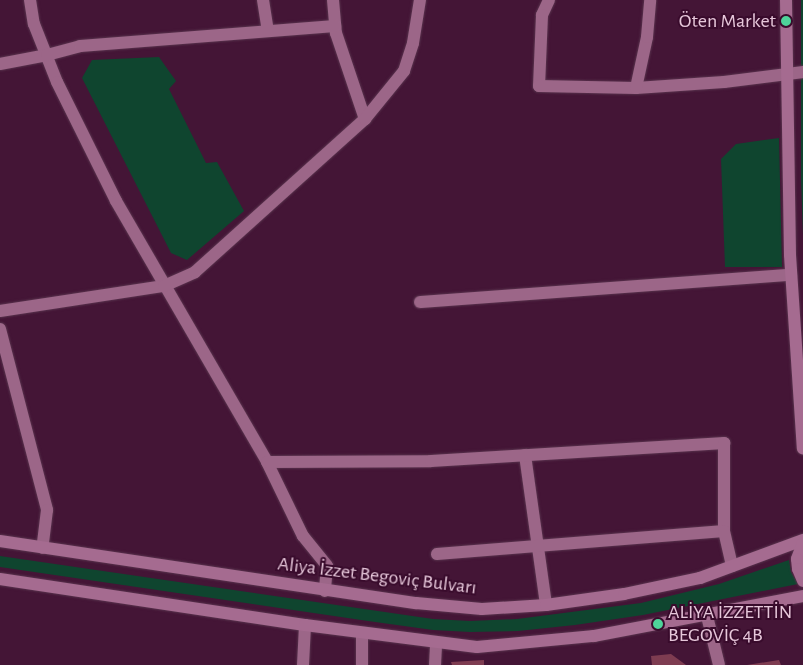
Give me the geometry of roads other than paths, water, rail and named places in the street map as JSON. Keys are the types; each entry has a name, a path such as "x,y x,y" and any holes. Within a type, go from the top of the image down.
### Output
{"main road":[{"path":"786,0 791,275 803,449"},
{"name":"Aliya İzzet Begoviç Bulvarı","path":"0,541 326,591 416,603 482,608 546,605 624,594 700,578 803,542"},
{"path":"803,542 797,559 798,570 803,581"},
{"path":"0,579 304,626 477,647 594,636 708,616 803,596"}],"street":[{"path":"30,0 34,24 46,55 116,201 267,462 304,536 327,566 326,591"},
{"path":"264,0 268,30"},
{"path":"333,0 335,26 365,119"},
{"path":"0,311 164,286 195,272 365,119 404,71 413,42 420,0"},
{"path":"549,0 542,15 539,86 636,88 803,72"},
{"path":"636,88 647,37 650,0"},
{"path":"0,64 80,46 335,26"},
{"path":"420,302 791,275"},
{"path":"0,329 47,510 42,548"},
{"path":"267,462 431,460 724,443 724,531 732,566"},
{"path":"525,455 546,605"},
{"path":"436,554 724,531"},
{"path":"708,616 718,665"},
{"path":"303,665 304,626"},
{"path":"362,633 362,665"},
{"path":"435,665 436,643"}],"place":[{"name":"Öten Market","path":"786,21"},
{"name":"ALİYA İZZETTİN BEGOVİÇ 4B","path":"658,624"}]}
